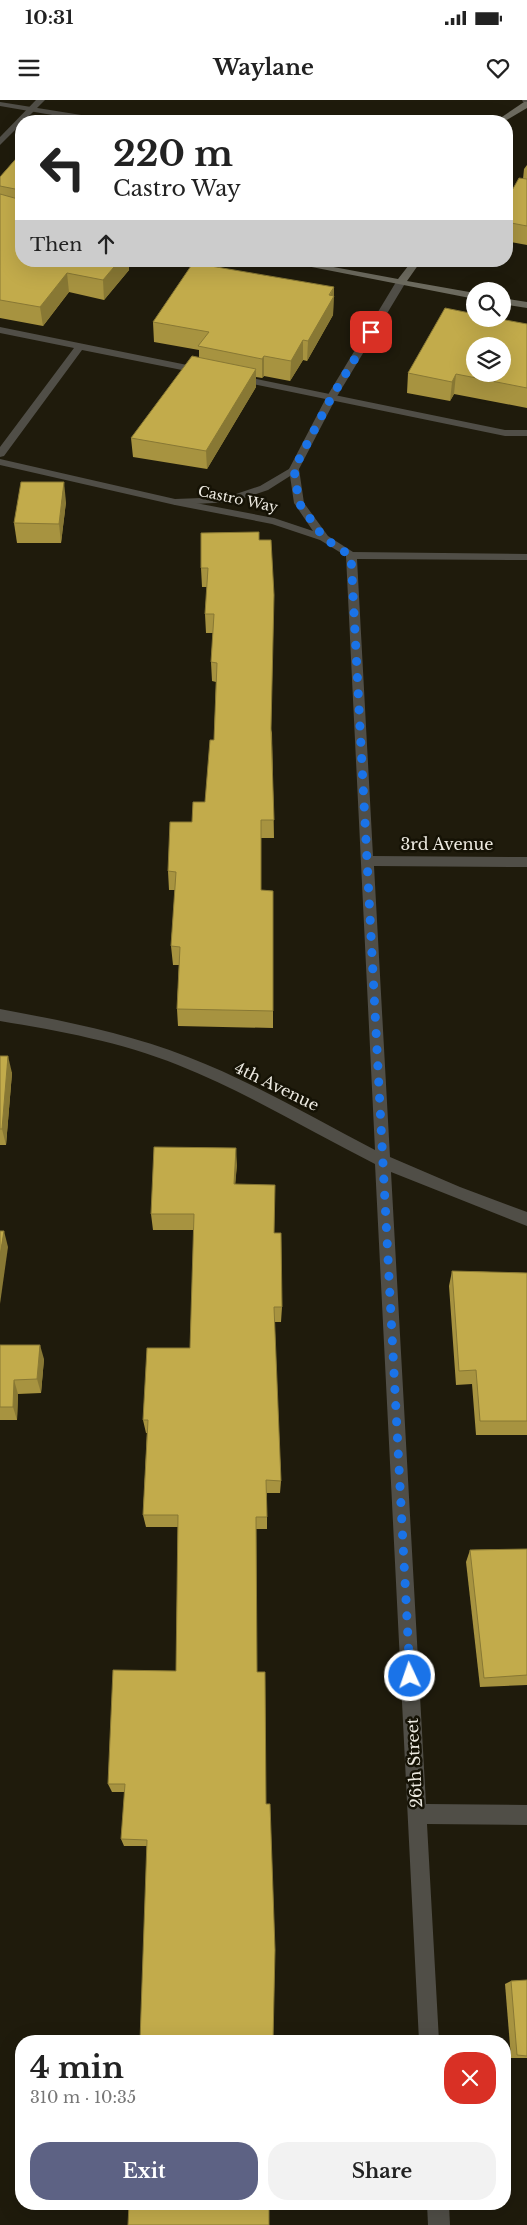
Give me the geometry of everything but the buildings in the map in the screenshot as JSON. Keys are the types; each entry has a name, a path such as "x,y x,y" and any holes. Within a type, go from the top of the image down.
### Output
{"street":[{"path":"27,115 41,100"},
{"path":"508,115 527,101"},
{"path":"0,104 63,115"},
{"path":"0,142 15,127"},
{"path":"513,191 527,194"},
{"path":"318,267 466,294"},
{"path":"175,502 228,500 264,488 294,469 331,398 412,267"},
{"path":"511,302 527,305"},
{"path":"0,330 505,433 527,433"},
{"path":"0,454 80,346"},
{"name":"Castro Way","path":"0,462 175,502 274,521 324,538 351,556"},
{"path":"294,469 299,503 324,538"},
{"path":"351,556 527,556"},
{"name":"26th Street","path":"351,556 429,2035"},
{"name":"3rd Avenue","path":"367,862 527,862"},
{"name":"4th Avenue","path":"0,1015 94,1034 182,1061 267,1098 383,1160 472,1200 527,1219"},
{"path":"417,1814 527,1815"},
{"path":"438,2210 439,2225"}],"route":[{"path":"371,332 331,398 294,469 299,503 324,538 351,556 410,1676"}]}
